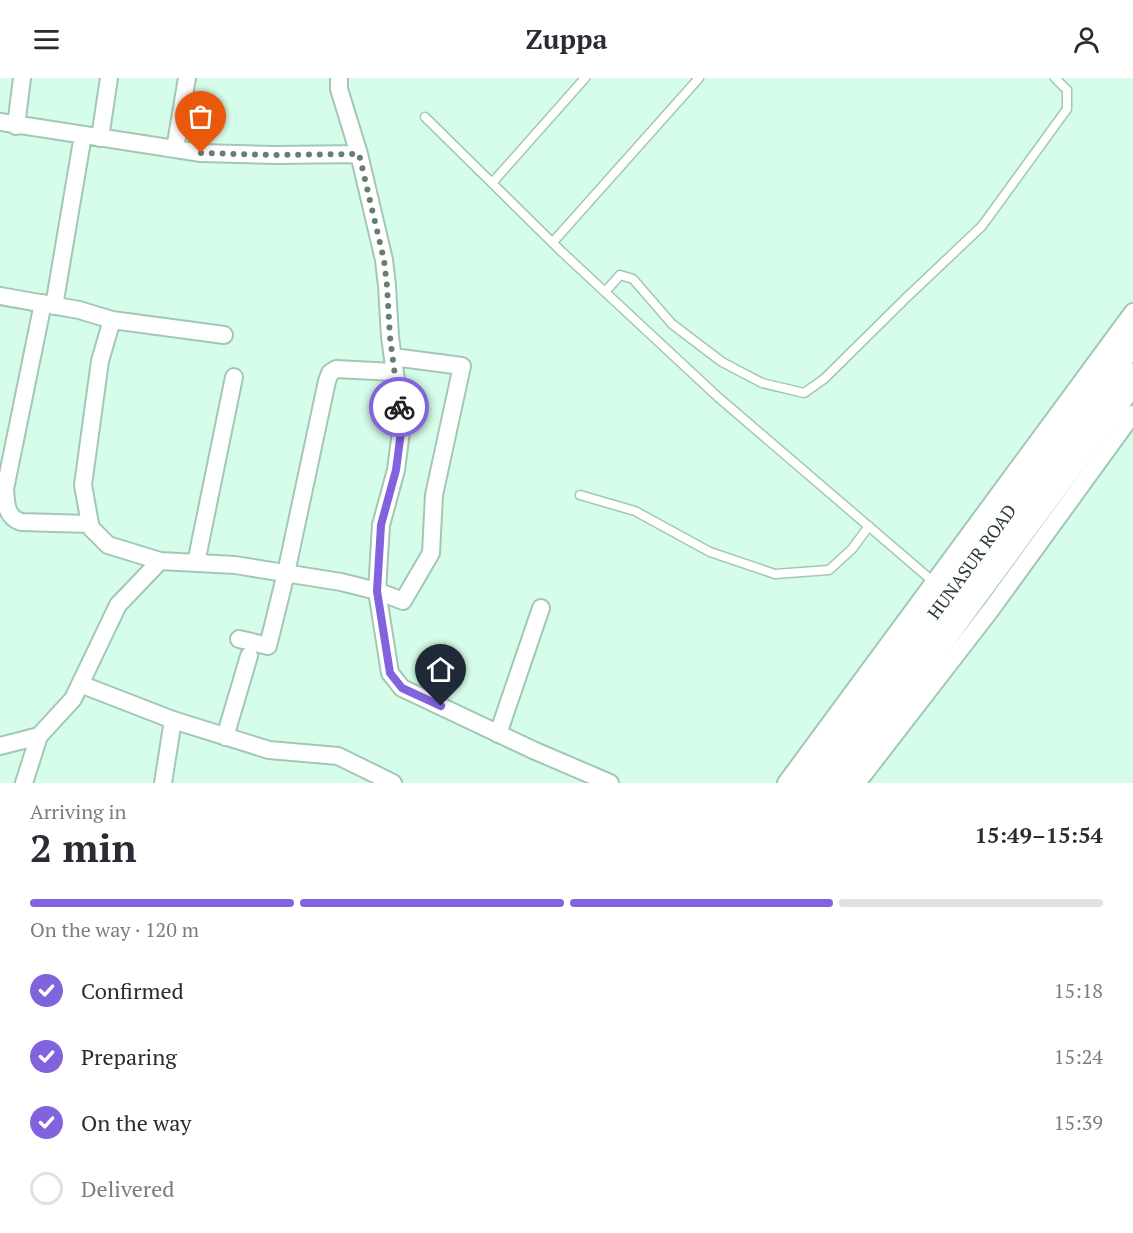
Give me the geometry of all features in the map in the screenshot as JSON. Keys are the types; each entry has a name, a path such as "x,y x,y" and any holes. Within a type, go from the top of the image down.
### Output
{"highway":[{"name":"HUNASUR ROAD","path":"807,783 941,588 1133,338"},
{"path":"836,783 970,597 1128,412 1133,378"}],"street":[{"path":"22,78 8,124 201,153 359,154"},
{"path":"90,524 21,522 8,513 5,489 49,304 109,78"},
{"path":"175,149 188,78"},
{"path":"339,78 339,89 359,154 384,260 393,365 402,424 396,470 381,525 377,591 390,673 402,688 533,750 610,783"},
{"path":"0,296 80,310 112,320 224,335"},
{"path":"786,783 941,588 1133,312"},
{"path":"112,320 100,361 83,485 91,528 108,545 160,561 235,566 286,573 340,582 377,591 403,601 431,553 434,495 462,366 393,365 336,369 330,373 286,573 268,646 239,639"},
{"path":"196,563 234,377"},
{"path":"857,783 990,611 1128,412"},
{"path":"24,783 39,736 73,699 118,605 160,561"},
{"path":"498,734 541,608"},
{"path":"225,737 249,656"},
{"path":"80,684 173,720 269,750 338,756 393,783"},
{"path":"163,783 173,720"},
{"path":"0,746 39,736"}],"lane":[{"path":"492,183 585,78"},
{"path":"553,242 699,78"},
{"path":"605,292 620,275 633,279 672,324 722,362 762,382 804,393 824,379 982,226 1067,109 1067,90 1055,78"},
{"path":"424,117 605,292 719,398 941,588"},
{"path":"580,495 635,511 710,552 775,574 830,570 852,549 869,526"}],"way so far":[{"path":"201,153 359,154 384,260 390,337 399,407"}],"route":[{"path":"399,407 402,424 396,470 381,525 377,591 390,673 402,688 441,706"}]}
